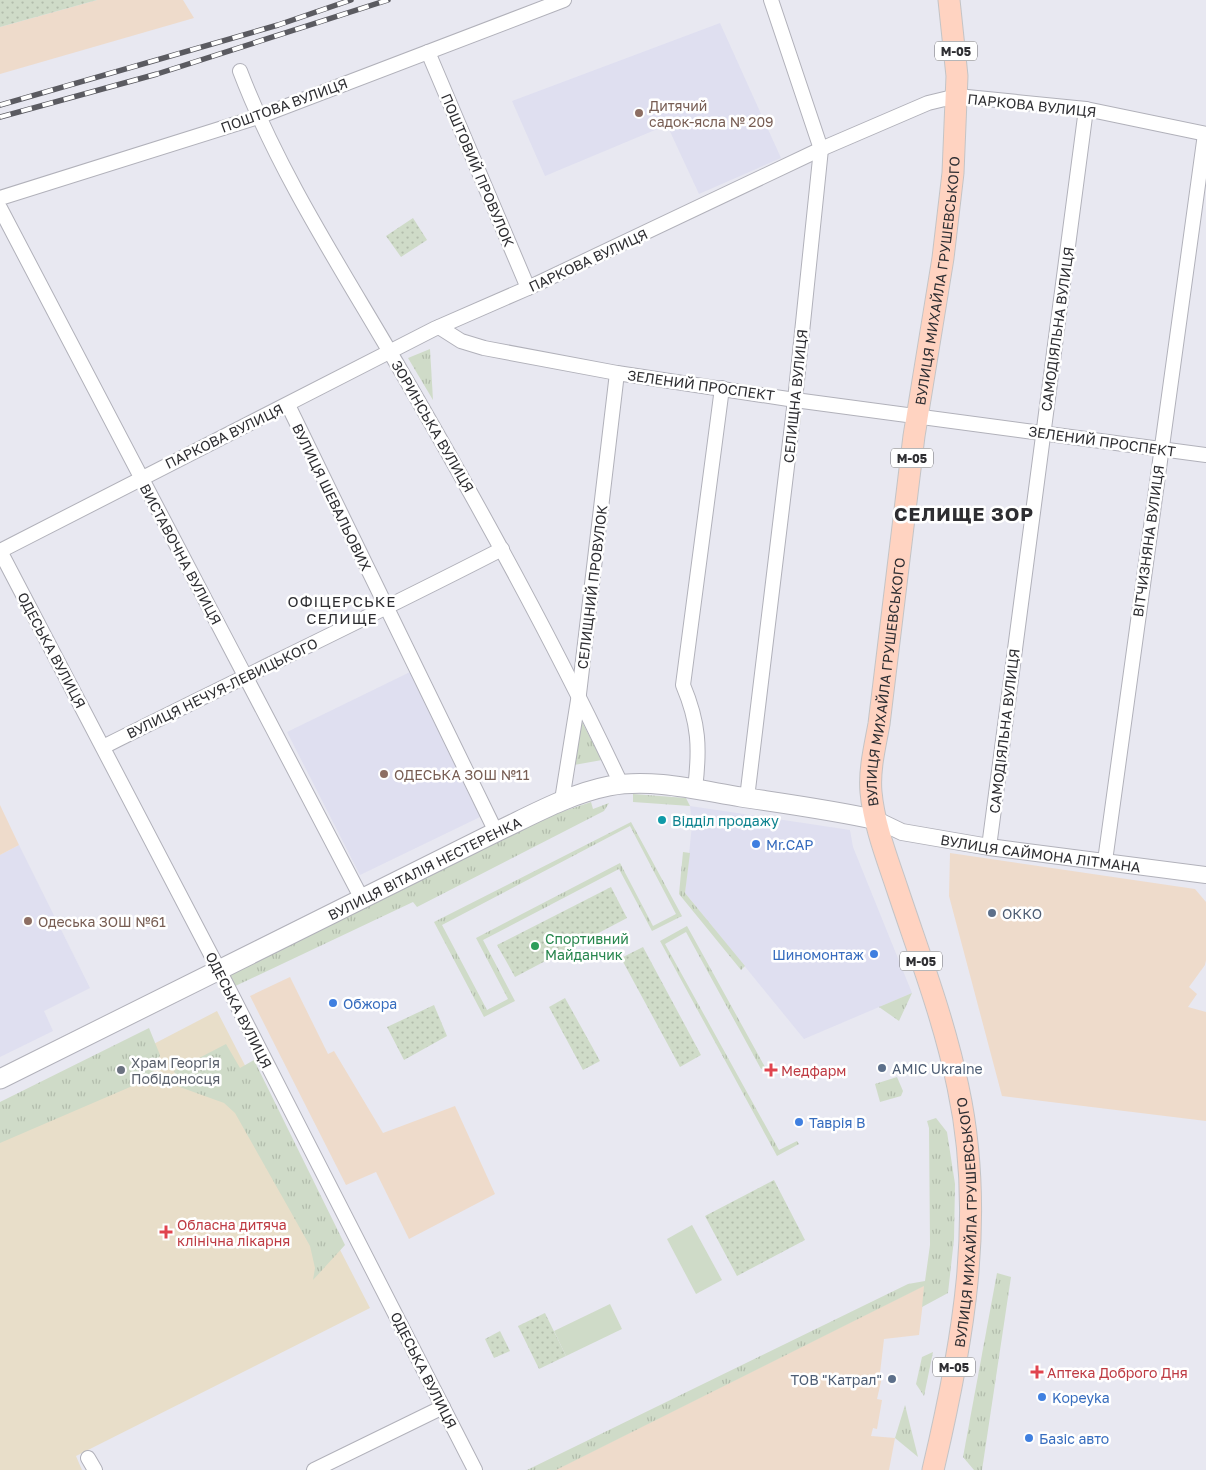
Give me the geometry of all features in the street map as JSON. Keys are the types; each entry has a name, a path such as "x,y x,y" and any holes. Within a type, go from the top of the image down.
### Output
{"main road":[{"name":"ВУЛИЦЯ МИХАЙЛА ГРУШЕВСЬКОГО","path":"933,1470 968,1290 971,1212 968,1143 958,1086 942,1025 877,820 871,794 871,770 879,724 918,415 944,249 953,173 957,96 956,54 949,0"},
{"name":"ВУЛИЦЯ ВІТАЛІЯ НЕСТЕРЕНКА","path":"0,1079 496,832 562,800 593,790 621,784 649,783 834,811 877,820"}],"street":[{"name":"ПОШТОВА ВУЛИЦЯ","path":"0,198 258,117 564,0"},
{"name":"СЕЛИЩНА ВУЛИЦЯ","path":"748,798 795,400 821,149 771,0"},
{"name":"ПОШТОВИЙ ПРОВУЛОК","path":"428,52 528,288"},
{"name":"ЗОРИНСЬКА ВУЛИЦЯ","path":"240,71 258,117 502,549 579,694 621,784"},
{"name":"ПАРКОВА ВУЛИЦЯ","path":"0,551 140,477 288,405 439,327 528,288 821,149 928,103 957,96 1086,109 1206,134"},
{"name":"САМОДІЯЛЬНА ВУЛИЦЯ","path":"989,847 1086,109"},
{"name":"ВІТЧИЗНЯНА ВУЛИЦЯ","path":"1105,860 1160,449 1206,134"},
{"name":"ВИСТАВОЧНА ВУЛИЦЯ","path":"0,208 362,899"},
{"name":"ЗЕЛЕНИЙ ПРОСПЕКТ","path":"439,327 460,341 484,348 616,373 795,400 1206,455"},
{"name":"СЕЛИЩНИЙ ПРОВУЛОК","path":"562,800 579,694 616,373"},
{"path":"695,789 699,754 697,731 693,709 682,685 722,388"},
{"name":"ВУЛИЦЯ ШЕВАЛЬОВИХ","path":"288,405 496,832"},
{"name":"ВУЛИЦЯ НЕЧУЯ-ЛЕВИЦЬКОГО","path":"103,747 246,675 387,609 502,549"},
{"name":"ОДЕСЬКА ВУЛИЦЯ","path":"0,551 220,970 475,1470"},
{"name":"ВУЛИЦЯ САЙМОНА ЛІТМАНА","path":"877,820 902,832 989,847 1105,860 1206,875"},
{"path":"314,1470 443,1408"}],"shaded area":[{"path":"97,0 183,0 194,18 0,74 0,27"},
{"name":"Дитячий садок-ясла № 209","path":"720,23 781,158 699,194 667,125 545,176 512,101"},
{"name":"ОДЕСЬКА ЗОШ №11","path":"410,672 480,817 360,875 287,732"},
{"path":"0,805 19,845 0,855"},
{"path":"690,806 850,830 853,847 912,993 804,1039 685,893 692,825"},
{"name":"Одеська ЗОШ №61","path":"19,845 90,988 44,1011 53,1031 0,1057 0,855"},
{"path":"950,853 1195,889 1206,902 1206,960 1205,965 1189,987 1197,994 1188,1007 1206,1012 1206,1121 1002,1096 949,896"},
{"path":"290,977 328,1054 334,1051 383,1133 455,1106 495,1194 409,1239 376,1172 346,1185 250,996"},
{"name":"Обласна дитяча клінічна лікарня","path":"217,1011 370,1308 76,1456 82,1470 0,1470 0,1124"},
{"path":"925,1285 919,1335 884,1339 880,1373 882,1377 877,1399 882,1400 877,1429 873,1428 871,1436 895,1438 889,1470 555,1470"}],"green space":[{"path":"0,0 97,0 0,27"},
{"path":"413,218 427,240 401,257 386,236"},
{"path":"430,349 433,400 408,358"},
{"path":"581,720 602,760 574,765"},
{"path":"633,794 686,798 690,806 633,802"},
{"path":"591,802 593,809 609,803 604,811 417,907 413,902 229,989 227,977 505,838 558,813"},
{"path":"631,822 682,916 652,931 619,869 483,940 515,1001 484,1017 434,922","holes":["630,826 676,914 653,926 620,863 476,938 508,999 487,1010 442,925"]},
{"path":"683,852 690,853 685,893 745,966 741,970 679,894"},
{"path":"611,887 627,918 515,977 497,945"},
{"path":"687,926 765,1067 761,1069 686,932 665,944 779,1150 797,1141 799,1144 777,1156 660,941"},
{"path":"643,947 701,1055 680,1067 621,958"},
{"path":"912,993 899,1021 879,1007"},
{"path":"565,998 600,1061 583,1070 549,1007"},
{"path":"434,1005 447,1036 404,1060 387,1027"},
{"path":"149,1028 160,1055 151,1078 0,1143 0,1102"},
{"path":"226,1044 240,1068 254,1060 345,1245 313,1280 315,1268 310,1246 235,1113 224,1103 177,1086 178,1080 174,1071"},
{"path":"897,1077 903,1091 901,1096 880,1102 875,1084"},
{"path":"936,1118 947,1132 955,1184 954,1239 948,1293 922,1307 924,1286 556,1470 527,1470 908,1284 925,1281 930,1245 929,1128 927,1121"},
{"path":"774,1180 805,1240 737,1276 705,1216"},
{"path":"692,1225 722,1280 696,1294 667,1239"},
{"path":"997,1273 1011,1277 982,1470 974,1470 963,1457"},
{"path":"610,1304 622,1329 566,1356 554,1331"},
{"path":"545,1313 566,1356 539,1369 518,1326"},
{"path":"500,1331 510,1351 494,1358 485,1339"},
{"path":"933,1352 924,1396 916,1384 922,1357"},
{"path":"905,1405 918,1457 895,1438"}],"railway":[{"path":"0,105 278,25 351,0"},
{"path":"0,117 157,74 388,0"}],"place":[{"name":"Дитячий садок-ясла № 209","path":"639,113"},
{"name":"ОДЕСЬКА ЗОШ №11","path":"384,774"},
{"name":"Відділ продажу","path":"662,820"},
{"name":"Mr.CAP","path":"756,844"},
{"name":"ОККО","path":"992,913"},
{"name":"Одеська ЗОШ №61","path":"28,921"},
{"name":"Спортивний Майданчик","path":"535,946"},
{"name":"Шиномонтаж","path":"874,954"},
{"name":"Обжора","path":"333,1003"},
{"name":"AMIC Ukraine","path":"882,1068"},
{"name":"Храм Георгія Побідоносця","path":"121,1070"},
{"name":"Медфарм","path":"771,1070"},
{"name":"Таврія В","path":"799,1122"},
{"name":"Обласна дитяча клінічна лікарня","path":"166,1232"},
{"name":"Аптека Доброго Дня","path":"1037,1372"},
{"name":"ТОВ \"Катрал\"","path":"892,1379"},
{"name":"Kopeyka","path":"1042,1397"},
{"name":"Базіс авто","path":"1029,1438"}],"district":[{"name":"СЕЛИЩЕ ЗОР","path":"964,513"},
{"name":"ОФІЦЕРСЬКЕ СЕЛИЩЕ","path":"342,610"}]}
